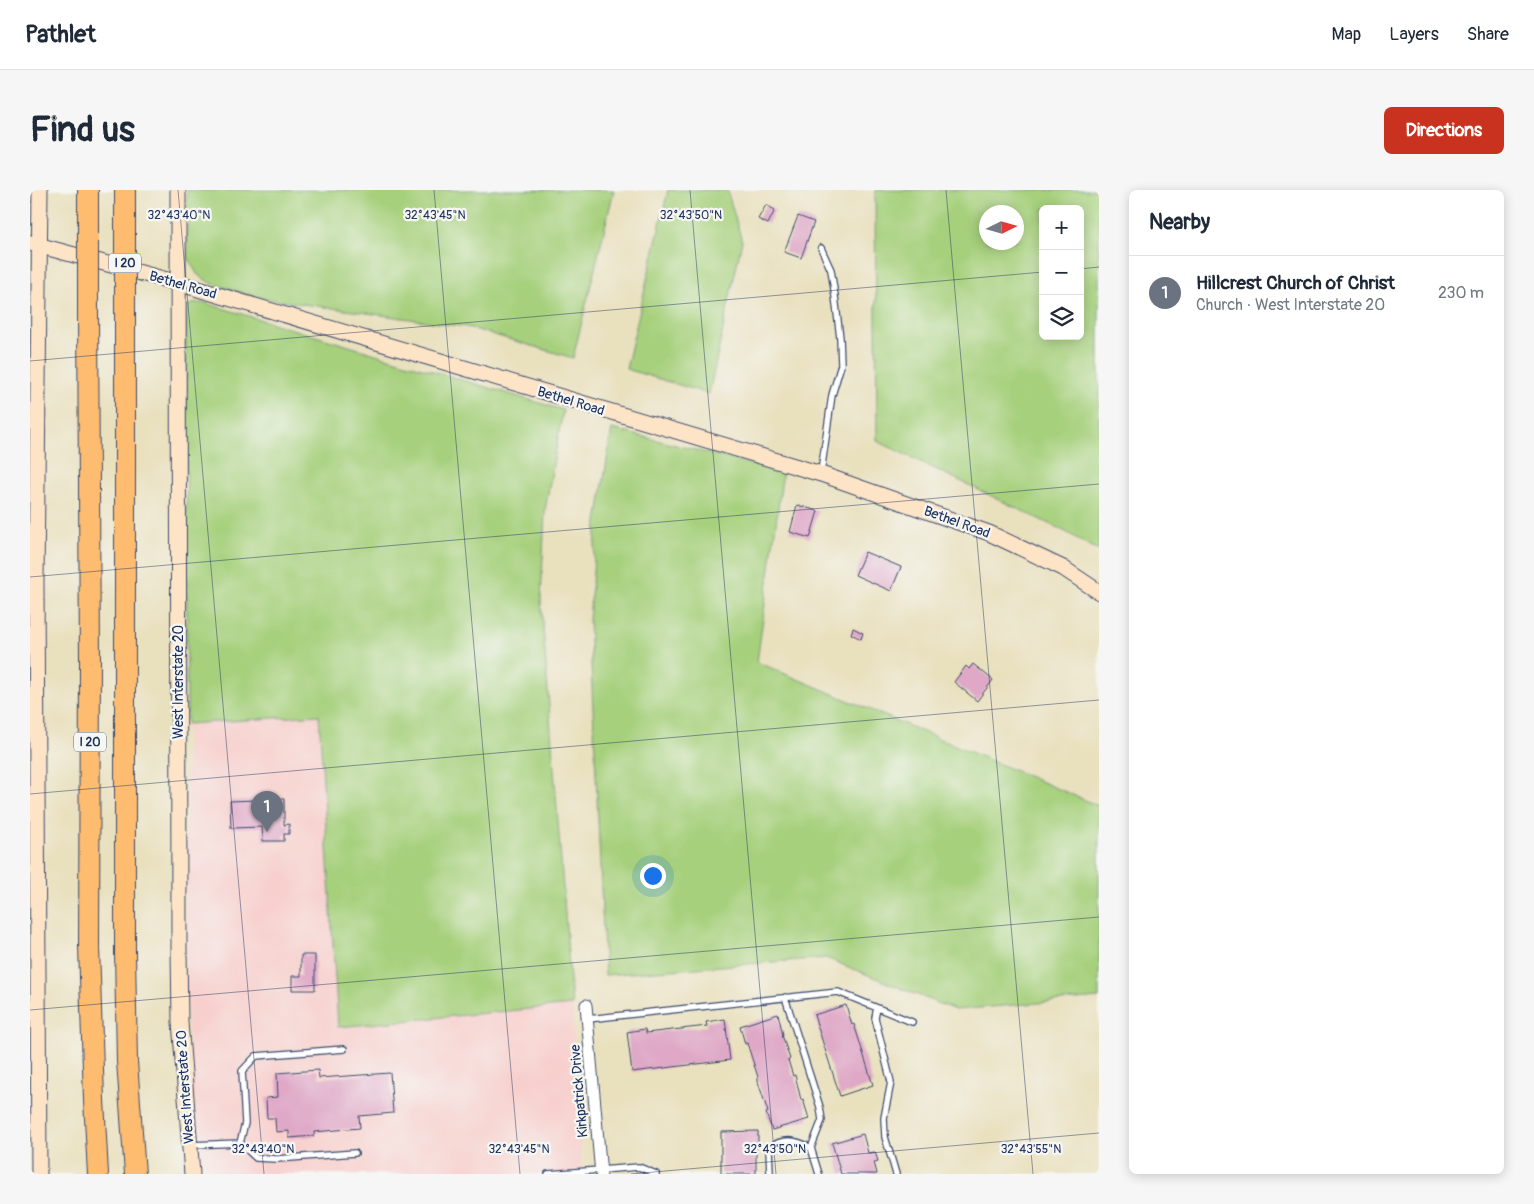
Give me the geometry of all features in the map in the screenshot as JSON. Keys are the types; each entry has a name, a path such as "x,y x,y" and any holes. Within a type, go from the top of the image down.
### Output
{"highway":[{"name":"I 20","path":"125,190 125,953 127,1061 135,1174"},
{"name":"I 20","path":"88,198 89,946 98,1174"}],"main road":[{"path":"39,1174 33,582 35,245 40,190"},
{"name":"West Interstate 20","path":"178,190 180,1022 192,1174"},
{"name":"Bethel Road","path":"35,245 178,284 821,474 990,533 1063,568 1099,592"}],"street":[{"name":"Kirkpatrick Drive","path":"586,1005 600,1172"}],"lane":[{"path":"821,248 830,270 835,296 841,366 832,395 821,474"},
{"path":"588,1019 838,992 912,1022"},
{"path":"785,998 820,1107 822,1120 811,1148 819,1174"},
{"path":"877,1008 875,1018 891,1082 884,1118 885,1137 896,1174"},
{"path":"240,1143 245,1123 242,1071 256,1056 344,1049"},
{"path":"770,1174 768,1148 787,1141 800,1142 811,1148"},
{"path":"190,1145 240,1143 256,1158 277,1159 355,1153"},
{"path":"548,1174 600,1172 639,1167 656,1174"}],"shaded area":[{"path":"319,715 338,1026 572,1005 582,1174 196,1174 185,975 187,724"}],"green space":[{"path":"187,190 614,190 573,358 467,327 260,298 210,283 197,274 187,256"},
{"path":"668,190 727,190 742,241 709,394 626,369"},
{"path":"875,190 1099,190 1099,551 1066,532 877,441"},
{"path":"205,303 563,410 545,510 541,600 572,1005 338,1027 319,715 187,724 186,310 189,305"},
{"path":"612,429 783,472 757,662 1099,806 1099,998 955,1010 826,958 605,975 589,620 597,522"}],"building":[{"path":"766,205 775,210 768,224 758,219"},
{"path":"798,216 814,222 801,258 784,252"},
{"path":"797,505 818,511 810,538 790,532"},
{"path":"865,552 901,567 891,591 855,575"},
{"path":"853,628 863,633 861,639 851,634"},
{"path":"973,664 993,680 977,701 954,682 966,666 969,669"},
{"path":"284,799 284,825 289,824 289,834 284,834 284,841 263,841 262,827 231,828 230,801"},
{"path":"301,955 315,955 315,990 292,990 292,976 301,976"},
{"path":"846,1005 852,1025 854,1024 873,1085 840,1096 814,1015"},
{"path":"778,1014 782,1035 790,1059 788,1060 793,1076 795,1075 801,1100 803,1099 809,1119 772,1130 758,1077 740,1026"},
{"path":"725,1019 730,1060 632,1072 627,1032 645,1029 646,1033 707,1026 706,1022"},
{"path":"318,1070 319,1078 390,1073 393,1113 359,1116 360,1128 314,1132 314,1136 289,1138 289,1131 276,1132 275,1118 267,1118 266,1098 278,1097 277,1073"},
{"path":"758,1131 756,1174 721,1174 721,1132"},
{"path":"863,1134 868,1153 875,1152 878,1161 874,1162 877,1174 841,1174 832,1143"}],"place":[{"name":"Hillcrest Church of Christ","path":"267,832"}]}
